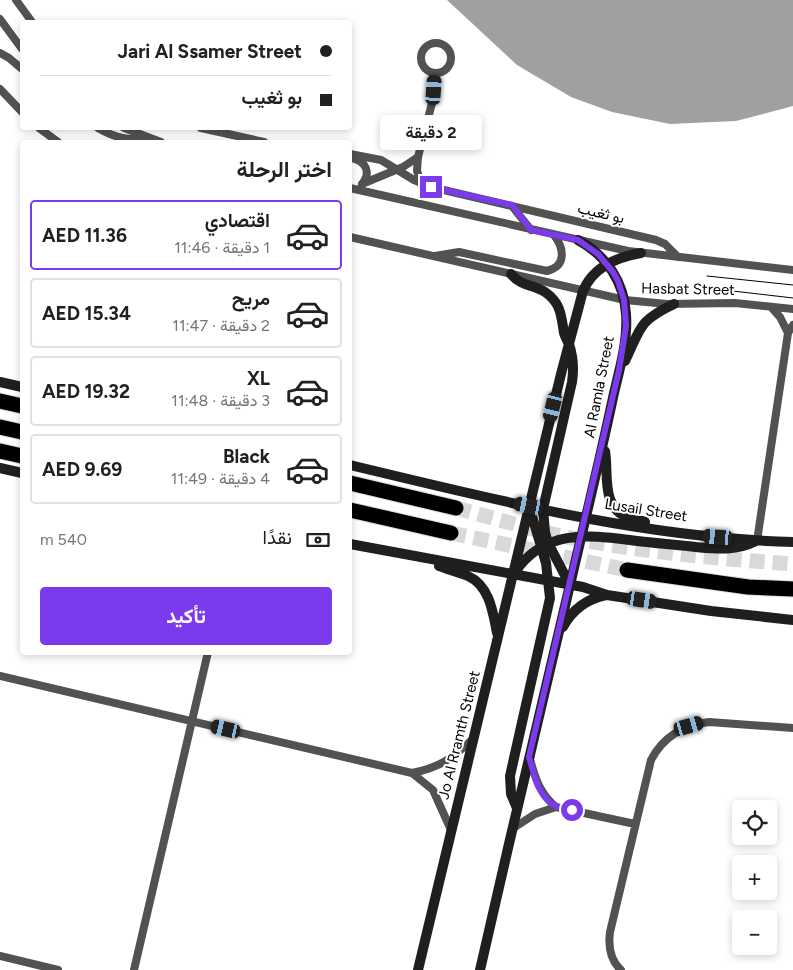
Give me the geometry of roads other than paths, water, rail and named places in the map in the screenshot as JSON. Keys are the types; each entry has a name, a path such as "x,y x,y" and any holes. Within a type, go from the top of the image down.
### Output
{"highway":[{"path":"0,401 20,406"},
{"path":"0,427 20,432"},
{"path":"0,451 20,456"},
{"path":"352,483 456,508"},
{"path":"354,512 451,533"},
{"path":"627,570 748,587 793,589"}],"main road":[{"name":"Al Ramla Street","path":"578,240 595,251 608,264 618,281 624,300 626,326 619,370 586,518"},
{"path":"570,585 545,545 529,506 583,291 593,275 608,264 628,255 641,252"},
{"path":"511,274 519,283 545,292 557,304 562,314 565,334 573,362 572,382 543,509 550,598 510,776 511,794 517,808"},
{"path":"619,370 642,325 652,316 674,304"},
{"path":"0,382 20,387"},
{"path":"603,445 606,456 606,486 611,500 618,511 628,518 655,525 669,532"},
{"name":"Lusail Street","path":"352,465 586,518 669,532 757,541 793,542"},
{"path":"0,468 20,473"},
{"name":"Jo Al Rramth Street","path":"418,968 529,506"},
{"path":"480,970 586,518"},
{"path":"513,575 526,559 545,545 564,538 611,537 722,549 742,547 757,541"},
{"path":"352,544 583,587 607,595 711,611 793,620"},
{"path":"424,558 441,568 470,577 480,586 489,600 498,636"},
{"path":"558,634 574,612 584,603 596,597 607,595"}],"street":[{"path":"26,0 18,3 31,20"},
{"path":"0,19 20,46"},
{"path":"436,43 446,47 451,59 446,69 435,73 425,69 420,59 426,46 436,43"},
{"path":"0,53 20,67"},
{"path":"422,184 417,171 418,157 432,103 435,73"},
{"path":"0,89 20,110"},
{"path":"0,100 16,106"},
{"path":"42,130 55,140"},
{"path":"102,130 118,138 129,140 150,139"},
{"path":"129,130 154,140"},
{"path":"210,130 255,140"},
{"name":"بو ثغيب","path":"352,154 381,160 422,184 656,240 665,244 678,257"},
{"path":"352,189 398,169 418,157"},
{"path":"352,158 362,161 366,166 366,178 362,184"},
{"name":"Al Ramla Street","path":"352,189 554,235 641,252"},
{"path":"512,205 531,230"},
{"path":"433,256 460,252 547,271 558,266 563,255 562,248 554,235"},
{"path":"352,237 583,291"},
{"name":"Hasbat Street","path":"641,252 793,270"},
{"name":"Hasbat Street","path":"583,291 624,300 674,304 735,303 793,309"},
{"path":"771,307 780,317 788,333"},
{"path":"757,541 788,333 793,325"},
{"path":"134,970 207,655"},
{"path":"0,676 412,773 433,790 451,830"},
{"path":"621,970 614,963 609,940 651,760 660,745 672,734 689,726 708,722 793,728"},
{"path":"412,773 439,766 473,739"},
{"path":"529,757 539,787 547,799 556,806 635,824"},
{"path":"512,829 535,814 556,806"},
{"path":"0,956 58,970"}],"tunnel":[{"path":"456,508 548,533 608,545 793,564"},
{"path":"451,533 627,570"}],"tram line":[{"path":"707,276 793,285"},
{"path":"707,288 793,298"}]}
